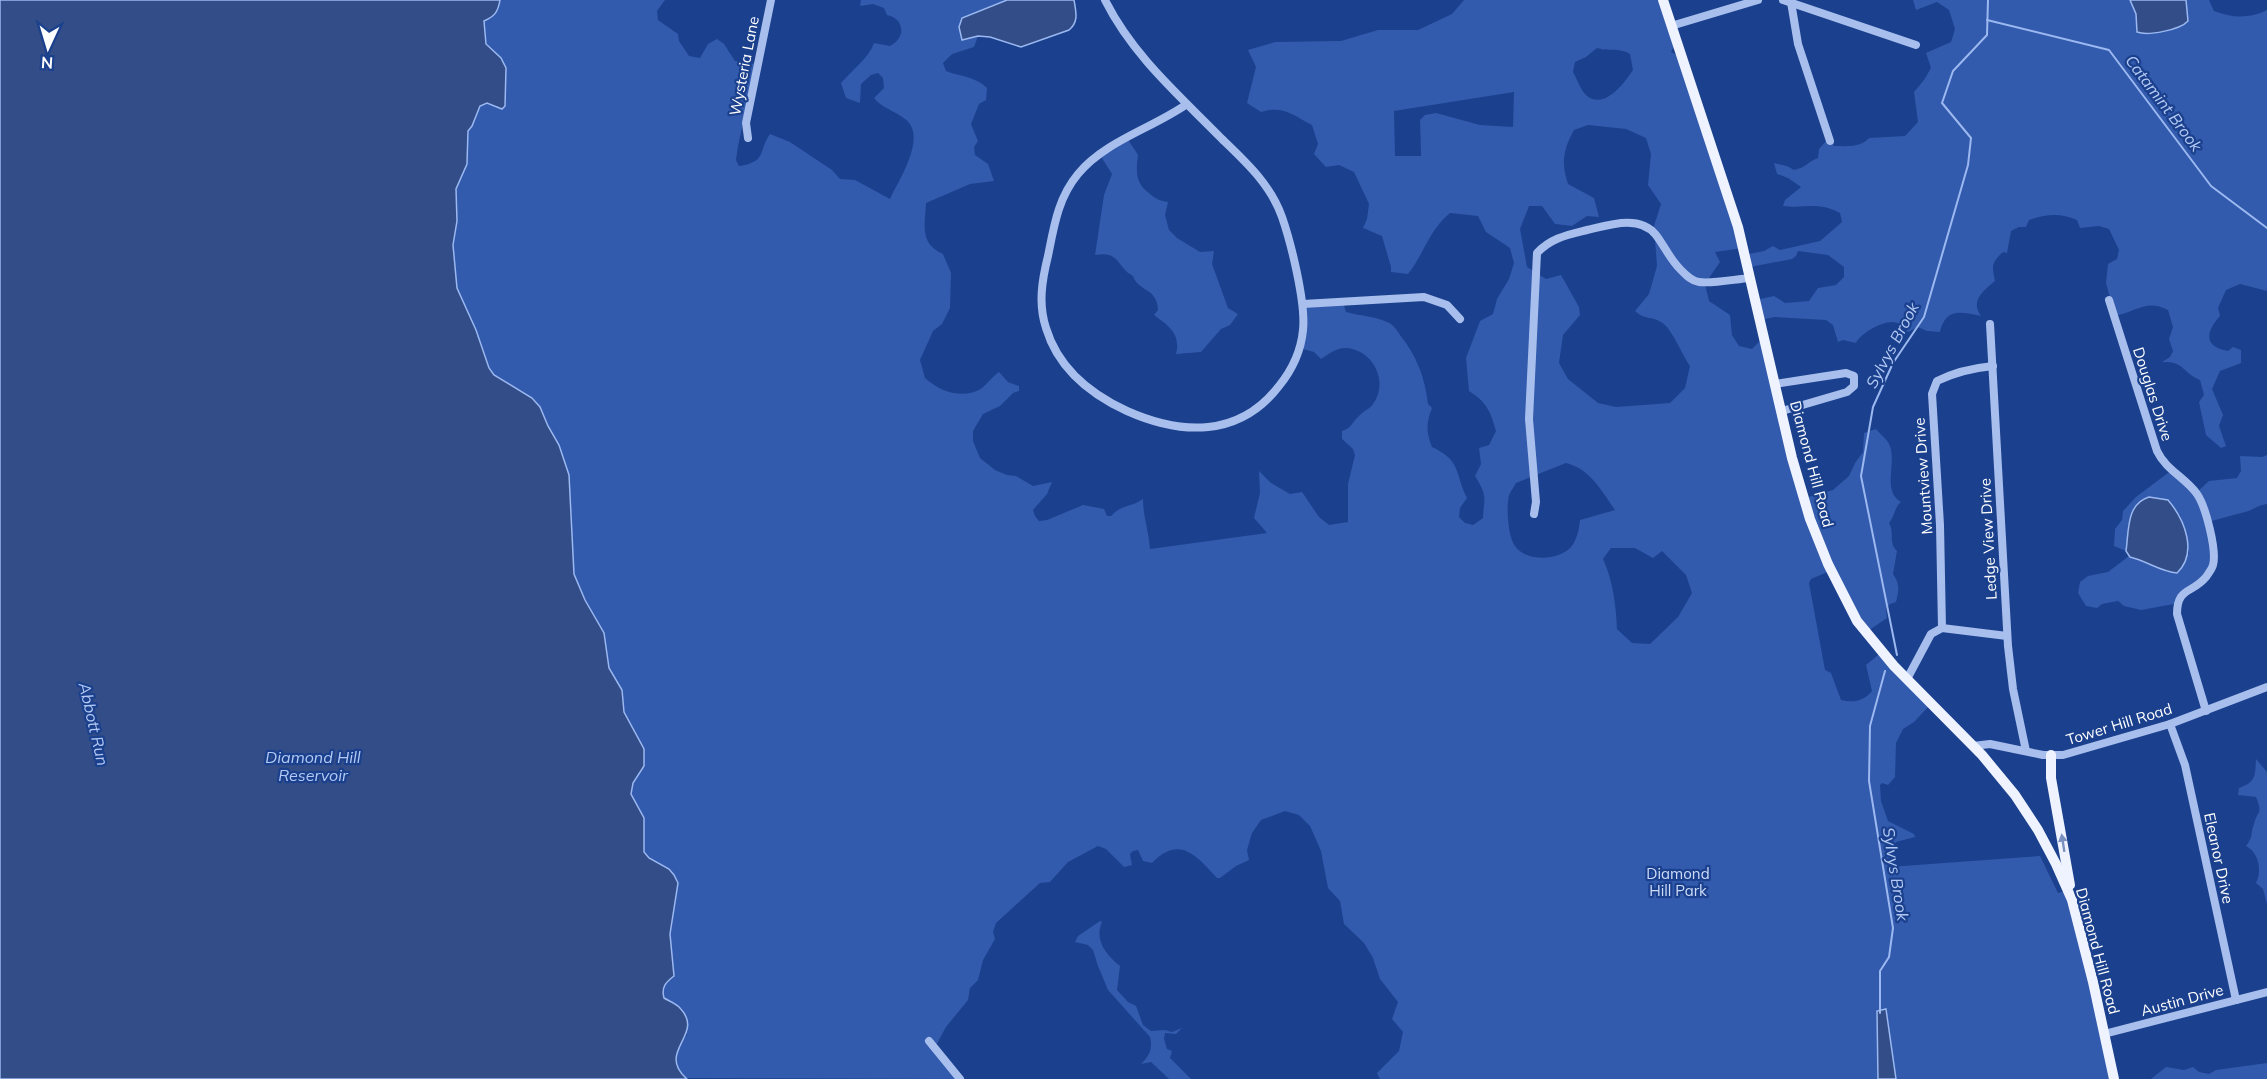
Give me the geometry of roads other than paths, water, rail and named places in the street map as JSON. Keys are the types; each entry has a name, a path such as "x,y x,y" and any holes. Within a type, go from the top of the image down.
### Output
{"main road":[{"name":"Diamond Hill Road","path":"1663,0 1728,195 1801,488 1828,564 1857,621 1892,663 1973,746 2015,795 2038,830 2061,873 2072,900 2114,1079"},
{"path":"2051,755 2051,778 2072,900"}],"street":[{"name":"Wysteria Lane","path":"748,138 746,123 771,0"},
{"path":"1105,0 1128,41 1247,163 1271,195 1282,217 1303,304 1304,317 1299,349 1286,378 1264,402 1251,411 1221,424 1196,428 1173,427 1143,418 1114,405 1090,389 1067,368 1058,356 1045,327 1041,296 1042,280 1057,212 1066,192 1086,165 1104,151 1163,120 1187,104"},
{"path":"1671,26 1758,0"},
{"path":"1787,1 1916,45"},
{"path":"1787,1 1798,44 1830,141"},
{"path":"1534,514 1536,502 1529,420 1535,276 1537,253 1546,243 1570,234 1628,222 1640,224 1655,233 1670,258 1688,277 1699,282 1750,278"},
{"path":"1303,304 1424,297 1447,305 1460,319"},
{"name":"Douglas Drive","path":"2109,300 2157,451 2162,462 2198,494 2210,530 2214,555 2213,566 2205,579 2182,594 2177,603 2177,614 2206,711"},
{"name":"Ledge View Drive","path":"1990,324 2007,636 2013,689 2026,752"},
{"name":"Mountview Drive","path":"1942,628 1941,525 1932,394 1937,381 1950,374 1993,366"},
{"path":"1775,384 1846,373 1854,376 1854,386 1847,393 1782,411"},
{"path":"1907,679 1931,634 1942,628 2007,636"},
{"name":"Tower Hill Road","path":"1973,746 1990,744 2051,755 2075,752 2170,724 2267,687"},
{"name":"Eleanor Drive","path":"2170,724 2185,765 2236,1000"},
{"name":"Austin Drive","path":"2104,1035 2267,992"},
{"path":"929,1041 960,1079"}],"water":[{"name":"Diamond Hill Reservoir","path":"0,0 500,0 495,13 484,21 486,44 501,58 506,68 505,106 502,109 487,103 480,106 468,131 467,164 456,189 457,221 453,245 457,288 476,330 489,368 494,375 532,398 540,407 559,445 569,475 574,574 585,600 604,633 609,668 622,690 624,712 644,749 644,766 633,783 631,794 644,818 644,852 649,858 669,869 678,883 670,934 674,976 665,985 663,994 664,998 679,1007 686,1018 688,1027 676,1060 679,1069 687,1079 0,1079"},
{"path":"1007,0 1074,0 1076,20 1069,30 1021,47 990,37 978,36 962,40 959,27 962,18"},
{"path":"2130,0 2186,0 2188,21 2164,31 2137,32 2136,14"},
{"path":"2149,497 2168,500 2184,527 2187,536 2187,556 2177,573 2165,571 2130,557 2126,551 2132,512 2136,506"},
{"path":"1886,1009 1896,1079 1878,1079 1877,1011"}],"waterway":[{"name":"Sylvys Brook","path":"1897,655 1861,476 1873,407 1893,363 1924,317 1968,165 1971,138 1942,103 1953,71 1987,35 1988,0"},
{"name":"Catamint Brook","path":"1987,20 2109,50 2211,186 2267,228"},
{"name":"Sylvys Brook","path":"1880,1013 1880,971 1889,957 1893,928 1869,781 1870,726 1885,671"}],"water label":[{"name":"Abbott Run","path":"94,724"}],"park label":[{"name":"Diamond Hill Park","path":"1678,882"}]}
